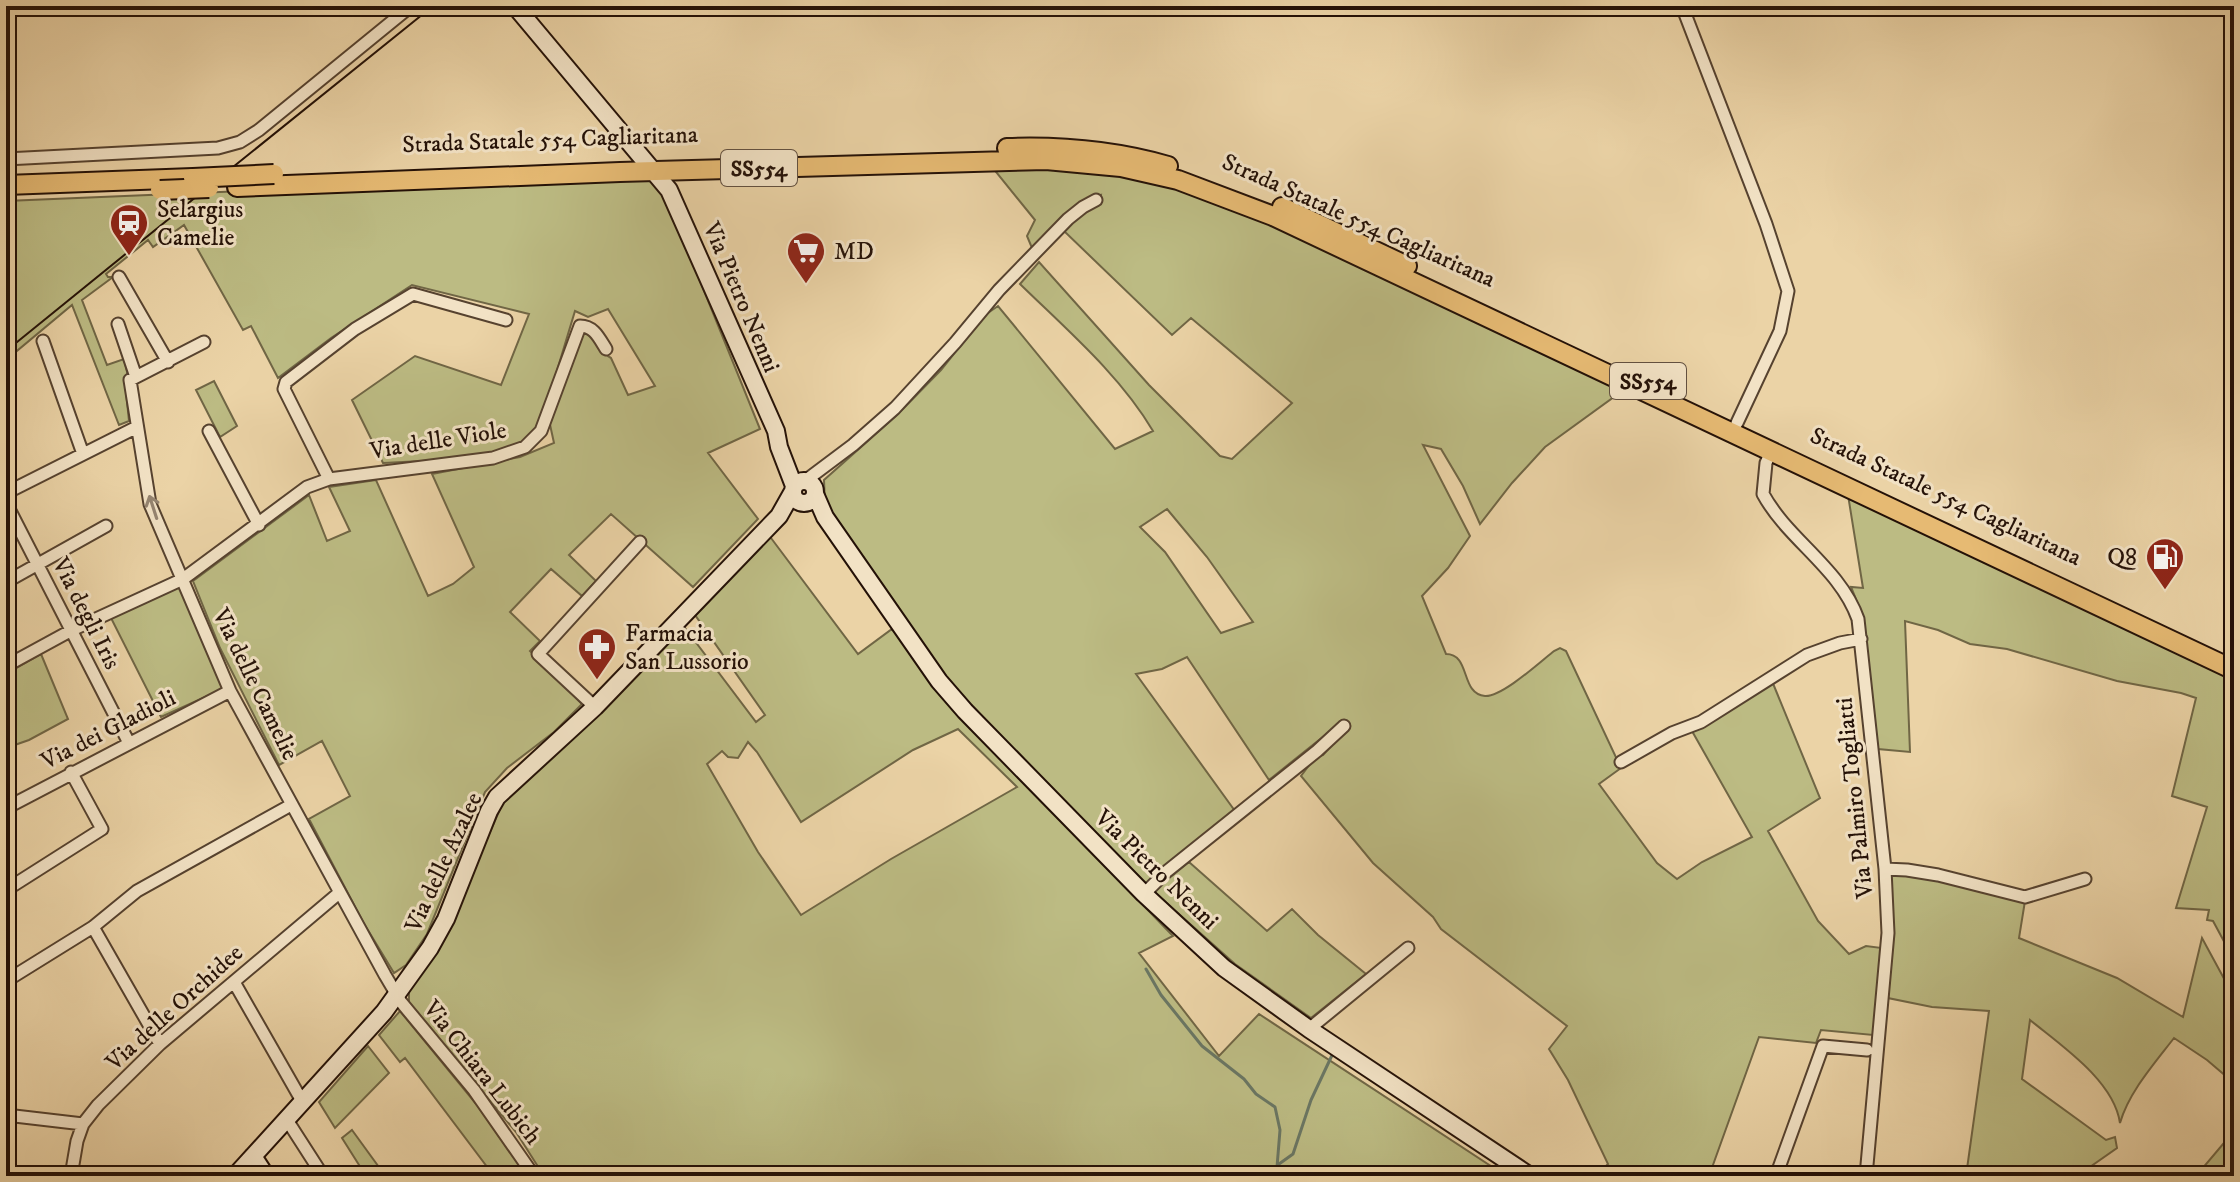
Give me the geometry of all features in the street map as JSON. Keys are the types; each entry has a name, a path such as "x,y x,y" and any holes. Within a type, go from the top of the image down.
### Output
{"main road":[{"name":"Strada Statale 554 Cagliaritana","path":"6,196 1048,147 1136,157 1221,181 1312,220 2234,658"},
{"name":"Strada Statale 554 Cagliaritana","path":"6,185 274,174 648,166 1034,160 1121,167 1178,180 1273,216 2234,670"}],"street":[{"path":"6,159 218,148 240,142 259,130 411,6"},
{"name":"Via Pietro Nenni","path":"515,6 674,200 776,431 784,462 939,681 965,711 1144,894 1224,968 1309,1029 1530,1176"},
{"path":"1682,6 1766,224 1788,291 1780,331 1737,423"},
{"path":"804,491 832,461 904,398 999,290 1068,219 1096,200"},
{"path":"119,277 168,362"},
{"path":"329,479 284,389 286,382 355,329 413,294 506,320"},
{"name":"Via delle Camelie","path":"118,324 136,377 130,380 150,504 230,691 397,995"},
{"name":"Via delle Viole","path":"6,666 72,630 183,579 307,487 329,479 493,458 525,447 541,431 580,326 594,331 606,349"},
{"path":"43,341 83,454"},
{"path":"136,377 204,342"},
{"path":"6,478 8,491 137,427"},
{"path":"209,431 259,525"},
{"name":"Via Palmiro Togliatti","path":"1771,451 1766,463 1763,494 1786,527 1839,582 1851,600 1861,639 1885,869 1888,933 1866,1176"},
{"name":"Via delle Azalee","path":"235,1176 397,995 437,938 497,797 595,707 804,491"},
{"name":"Via degli Iris","path":"6,503 129,743"},
{"path":"6,582 106,526"},
{"path":"595,707 538,654 640,542"},
{"path":"1621,762 1672,733 1701,722 1807,655 1861,639"},
{"name":"Via dei Gladioli","path":"6,808 230,691"},
{"path":"1144,894 1166,872 1344,726"},
{"path":"6,890 102,829 71,772"},
{"path":"6,981 93,927 137,891 291,805"},
{"path":"1885,869 1938,875 2025,897 2085,879"},
{"name":"Via delle Orchidee","path":"71,1176 83,1124 98,1105 160,1044 339,893"},
{"path":"93,927 160,1044"},
{"path":"1309,1029 1408,948"},
{"path":"234,982 302,1101"},
{"name":"Via Chiara Lubich","path":"397,995 474,1090 534,1176"},
{"path":"1776,1176 1823,1046 1867,1050"},
{"path":"6,1115 83,1124"},
{"path":"287,1120 323,1176"},
{"path":"253,1156 266,1176"}],"shaded area":[{"path":"1003,165 1122,174 1223,201 1622,388 1625,393 1614,397 1545,447 1480,524 1463,486 1441,449 1423,445 1470,536 1448,568 1422,596 1446,654 1459,660 1477,694 1485,696 1501,691 1554,651 1560,648 1566,651 1621,768 1599,784 1657,863 1677,879 1702,862 1752,837 1692,731 1772,681 1820,798 1768,831 1818,921 1849,954 1866,946 1882,948 1873,1035 1821,1030 1816,1043 1759,1037 1709,1176 1596,1176 1608,1164 1568,1080 1549,1049 1567,1026 1441,929 1433,917 1373,863 1301,776 1316,756 1323,755 1346,729 1334,728 1269,780 1187,657 1162,669 1136,674 1235,811 1146,885 953,688 825,504 824,480 897,415 941,370 985,315 998,306 1115,449 1153,431 1109,372 1020,284 1039,262 1149,385 1220,456 1232,459 1292,403 1191,318 1172,335 1064,231 1079,216 1100,203 1101,195 1088,199 1032,248 1027,236 1035,220 992,167","holes":["1167,509 1207,557 1253,622 1221,633 1165,552 1140,527"]},
{"path":"653,180 690,256 760,429 708,453 758,519 693,587 611,514 569,555 596,581 582,596 551,569 510,612 540,641 530,651 582,704 554,732 507,768 485,792 427,934 406,965 394,973 363,922 309,819 350,796 322,741 279,765 220,648 193,581 309,495 327,541 350,531 329,487 376,480 428,596 453,584 474,567 432,474 520,457 554,443 549,420 580,336 585,333 589,335 611,358 628,395 655,386 608,309 588,317 575,311 543,417 526,439 504,449 471,457 383,463 352,400 415,356 501,385 529,314 412,285 331,338 278,378 251,326 243,330 184,225 153,247 148,240 106,274 113,277 82,300 107,365 124,359 128,376 125,382 129,421 119,425 72,305 6,360 6,201 313,188"},
{"path":"214,381 237,426 220,437 196,390"},
{"path":"1848,495 2234,676 2234,960 2213,921 2207,920 2209,910 2176,908 2207,807 2172,796 2196,698 2117,681 2007,649 1970,644 1938,630 1905,621 1910,752 1878,749 1862,614 1851,587 1863,588"},
{"path":"768,534 858,654 892,629 967,723 1173,936 1139,953 1219,1056 1259,1014 1506,1176 544,1176 516,1132 415,1012 409,1003 409,991 440,946 504,800 682,624 756,722 765,715 693,612","holes":["958,729 1017,787 801,915 758,852 707,764 722,751 728,757 738,758 748,742 801,822 913,750"]},
{"path":"179,585 223,689 161,717 111,618"},
{"path":"41,654 68,719 29,740 6,748 6,674"},
{"path":"1189,862 1267,931 1292,909 1366,974 1311,1018 1235,964 1153,891"},
{"path":"1890,873 1924,875 2025,901 2019,938 2117,978 2183,1017 2202,938 2234,997 2234,1083 2174,1038 2136,1089 2120,1123 2116,1108 2097,1079 2030,1020 2022,1079 2106,1140 2115,1137 2117,1148 2077,1176 1966,1176 1989,1011 1932,1007 1888,998 1885,992"},
{"path":"400,1011 477,1105 527,1176 494,1176 405,1058 400,1062 379,1035"},
{"path":"368,1046 389,1073 335,1128 319,1102"},
{"path":"352,1130 381,1170 372,1176 366,1176 342,1138"},
{"path":"2234,1131 2234,1176 2196,1176"}],"waterway":[{"path":"1146,969 1161,995 1202,1046 1275,1107 1280,1130 1277,1167"},
{"path":"1271,1176 1279,1164 1293,1154 1311,1100 1334,1051"}],"tram line":[{"path":"233,167 433,6"},
{"path":"6,351 202,192"}],"place":[{"name":"Selargius Camelie","path":"129,257"},
{"name":"MD","path":"806,285"},
{"name":"Q8","path":"2165,591"},
{"name":"Farmacia San Lussorio","path":"597,681"}]}
